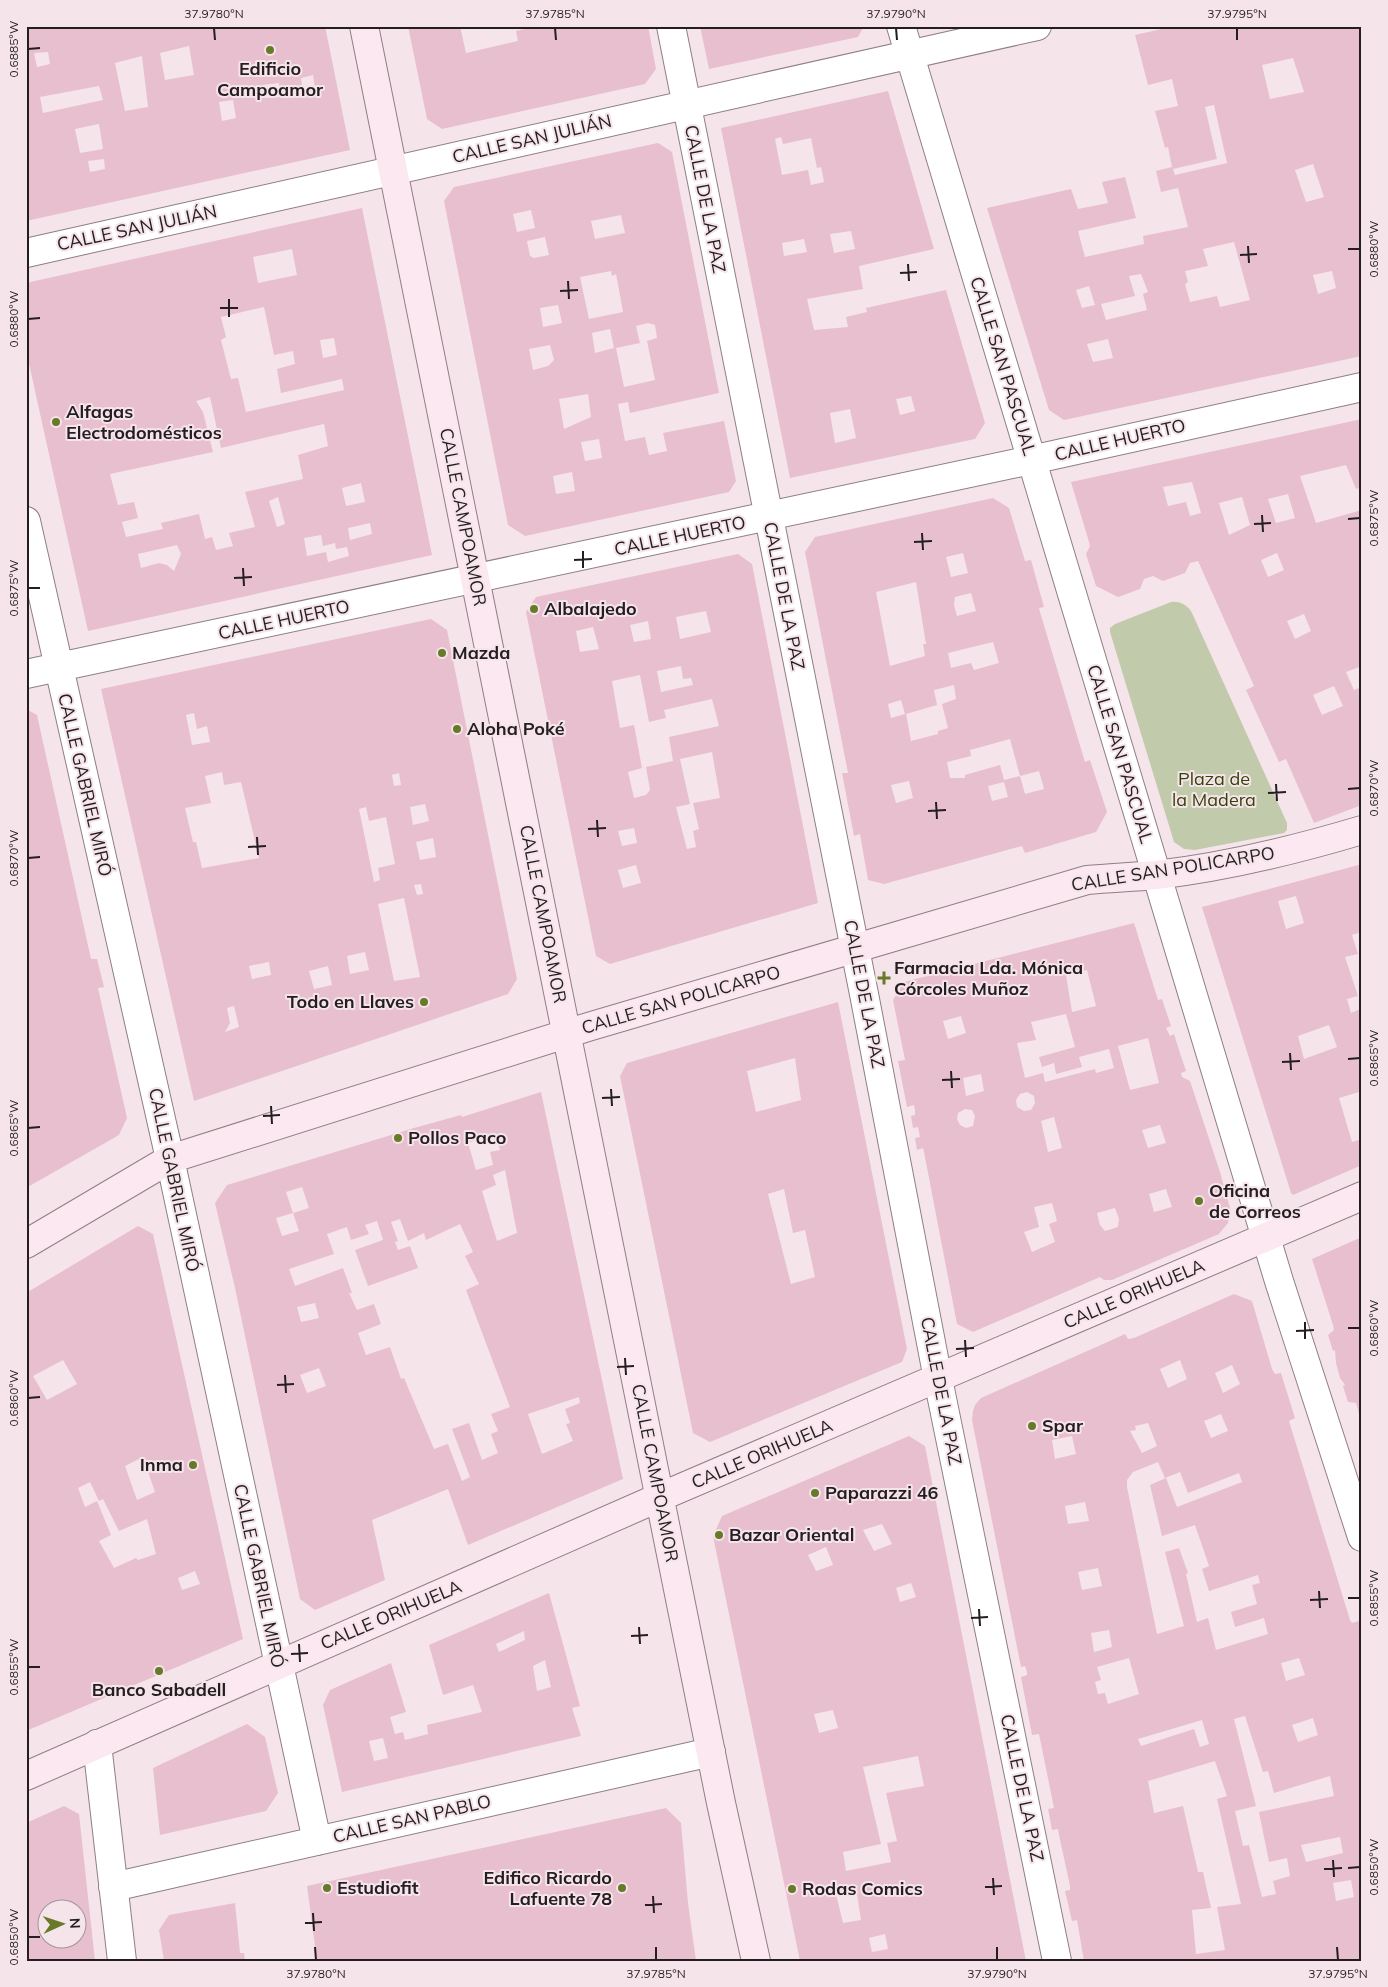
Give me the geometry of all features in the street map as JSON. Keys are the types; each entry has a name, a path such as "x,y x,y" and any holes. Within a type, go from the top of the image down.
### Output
{"street":[{"name":"CALLE CAMPOAMOR","path":"364,26 721,1803 756,1961"},
{"name":"CALLE DE LA PAZ","path":"670,26 938,1378 1057,1961"},
{"name":"CALLE SAN PASCUAL","path":"901,26 1265,1237 1362,1538"},
{"name":"CALLE SAN JULIÁN","path":"26,253 1037,26"},
{"name":"CALLE HUERTO","path":"26,674 475,580 1362,387"},
{"name":"CALLE GABRIEL MIRÓ","path":"26,521 170,1159 317,1841"},
{"name":"CALLE SAN POLICARPO","path":"26,1244 170,1159 567,1034 1087,880 1156,874 1241,861 1309,846 1362,830"},
{"name":"CALLE ORIHUELA","path":"26,1776 660,1497 1362,1196"},
{"path":"97,1744 122,1961"},
{"name":"CALLE SAN PABLO","path":"113,1887 711,1752"},
{"name":"CALLE CAMPOAMOR","path":"721,1803 738,1961"}],"green space":[{"name":"Plaza de la Madera","path":"1171,602 1183,604 1192,613 1287,823 1287,830 1284,833 1195,850 1184,849 1174,842 1110,632 1110,628 1115,624"}],"building":[{"path":"26,26 325,26 350,150 26,221","holes":["189,46 194,75 165,80 160,53","48,52 50,64 37,67 34,53","142,56 148,107 125,111 115,63","313,75 315,88 303,92 301,78","279,83 280,97 264,98 262,85","99,86 103,100 43,113 40,97","233,100 236,118 222,121 219,102","99,124 103,149 80,153 75,129","104,159 105,169 90,172 88,161"]},
{"path":"408,26 460,26 466,53 518,41 516,31 529,28 529,26 648,26 656,69 645,84 442,129 427,119"},
{"path":"700,26 864,26 858,37 709,69"},
{"path":"1175,26 1362,26 1362,356 1064,420 1049,410 987,208 1071,189 1078,209 1108,203 1102,182 1125,177 1136,218 1078,231 1085,257 1144,244 1143,236 1188,227 1178,188 1161,192 1156,171 1172,167 1168,147 1165,148 1155,111 1178,106 1172,79 1148,85 1135,35","holes":["1293,58 1304,92 1270,99 1262,65","1214,105 1227,163 1175,175 1173,169 1217,159 1205,107","1313,164 1324,197 1306,202 1295,170","1234,242 1250,300 1220,307 1217,296 1190,302 1185,284 1188,282 1185,271 1208,266 1203,249","1332,271 1336,288 1318,294 1313,275","1141,274 1148,292 1143,294 1147,310 1106,320 1101,304 1135,296 1129,276","1089,286 1095,305 1082,308 1076,290","1108,339 1113,358 1093,362 1087,344"]},
{"path":"888,91 934,249 859,266 863,289 807,299 814,330 848,327 846,317 867,312 866,308 946,290 985,423 975,439 790,478 721,128","holes":["781,137 783,144 811,138 817,168 821,167 824,182 811,185 808,170 782,175 775,139","851,231 855,249 834,253 830,234","804,239 807,252 784,256 782,243","911,396 915,411 900,415 896,399","850,409 856,438 835,443 830,413"]},
{"path":"658,143 672,152 719,393 630,413 628,402 618,404 625,441 645,437 649,455 667,451 663,433 724,421 736,481 729,492 525,536 508,525 444,201 454,187","holes":["531,210 535,228 517,232 513,214","621,215 625,233 595,239 591,221","545,237 549,255 534,258 530,256 527,241","611,271 612,276 616,274 623,312 589,319 580,277","558,305 562,323 543,327 540,308","648,323 655,325 657,338 647,341 655,380 624,387 616,348 640,343 636,326","610,329 614,348 595,353 592,333","550,345 554,360 548,366 533,370 529,349","588,394 591,417 564,429 559,399","599,439 602,458 585,461 581,442","572,472 575,491 556,494 553,476"]},
{"path":"362,208 432,555 88,631 26,350 26,283","holes":["292,249 297,275 258,283 253,257","264,307 274,355 293,351 295,364 277,369 281,393 342,379 344,390 246,412 238,378 231,379 221,340 226,337 221,317","334,338 337,355 323,358 320,340","210,397 221,448 324,424 328,446 298,455 303,479 245,492 255,527 229,533 233,546 216,550 212,537 205,539 199,514 161,523 163,529 126,537 122,522 138,518 134,502 118,505 110,474 213,452 203,412 196,401","361,483 365,502 346,506 342,488","278,497 285,524 277,527 269,501","370,523 372,534 350,540 348,528","321,535 323,546 335,543 336,549 347,547 349,556 328,562 326,552 307,556 304,538","177,545 181,554 174,571 167,565 159,563 141,568 138,554"]},
{"path":"1362,419 1362,487 1356,489 1346,465 1300,476 1316,523 1362,510 1362,666 1346,672 1354,690 1362,687 1362,805 1314,823 1286,759 1279,762 1246,690 1254,686 1198,561 1190,563 1185,573 1163,581 1153,576 1144,579 1140,589 1118,597 1096,586 1086,554 1090,546 1071,482","holes":["1192,482 1201,513 1190,516 1186,502 1168,506 1163,487","1288,494 1295,518 1276,523 1268,499","1242,497 1250,525 1229,535 1219,503","1277,553 1284,570 1268,577 1261,560","1304,614 1311,631 1295,639 1287,621","1334,686 1343,706 1322,715 1313,695"]},
{"path":"993,498 1009,508 1025,561 1031,560 1044,607 1039,608 1040,612 1085,762 1090,760 1107,812 1096,832 1025,853 1022,846 884,884 868,880 860,834 854,836 842,773 848,773 805,552 815,537","holes":["963,553 968,573 951,577 946,557","916,582 926,644 923,644 925,656 890,666 876,592","971,593 976,611 957,616 954,605 955,597","993,642 999,663 974,670 971,663 951,668 948,653","954,685 956,699 942,704 948,728 938,731 938,734 911,741 906,714 937,705 934,690","901,700 905,714 891,718 888,704","1010,739 1020,776 1004,780 1000,765 965,775 965,778 950,778 947,762 971,756 970,750","1039,771 1044,789 1025,794 1020,776","909,781 913,798 896,803 891,785","1004,782 1008,797 992,801 988,786"]},
{"path":"738,554 752,564 818,903 610,964 596,956 526,612 536,597","holes":["706,611 711,632 680,639 676,617","648,621 651,639 634,642 630,625","593,627 599,649 580,652 576,631","681,666 683,679 691,678 693,685 661,692 657,671","640,675 649,722 666,718 664,710 712,699 719,726 669,737 673,761 646,767 650,790 646,795 634,798 628,772 642,768 634,725 620,728 612,681","712,752 720,798 693,803 699,829 693,831 696,847 687,849 676,807 690,804 680,759","634,828 637,843 622,846 618,831","636,865 641,883 623,888 618,870"]},
{"path":"431,619 447,630 517,979 508,994 194,1101 101,689","holes":["194,713 197,729 207,726 210,742 192,745 186,715","222,772 224,785 241,782 259,858 202,868 196,842 193,842 185,808 211,803 205,776","399,773 401,785 394,786 392,775","425,804 429,821 413,825 410,807","366,807 369,821 386,817 395,864 378,868 380,880 374,882 359,809","433,838 436,857 420,860 416,842","421,884 423,894 417,895 414,885","404,898 420,977 394,981 378,904","365,952 369,970 350,974 347,956","269,962 271,975 252,979 249,966","328,966 332,985 314,989 309,971","234,1006 239,1027 225,1032 230,1023 227,1008"]},
{"path":"26,709 37,715 91,959 97,959 104,987 98,988 127,1118 119,1135 26,1188"},
{"path":"1362,864 1362,932 1352,935 1358,954 1345,957 1358,996 1347,999 1351,1013 1362,1008 1362,1099 1359,1092 1339,1098 1352,1142 1362,1139 1362,1165 1293,1195 1291,1193 1202,907","holes":["1296,896 1304,923 1286,929 1278,901","1329,1025 1337,1047 1304,1059 1298,1036"]},
{"path":"1134,923 1158,1000 1162,999 1171,1026 1166,1028 1170,1036 1174,1034 1186,1071 1181,1073 1182,1077 1190,1081 1220,1172 1230,1208 1228,1223 1219,1234 1112,1280 1104,1280 1100,1277 973,1332 957,1324 924,1152 923,1148 917,1150 915,1138 920,1137 918,1127 913,1128 911,1116 915,1115 914,1105 907,1107 898,1061 905,1060 893,1000 904,982","holes":["1087,970 1096,1006 1072,1012 1066,975","1066,1014 1075,1047 1039,1057 1042,1067 1054,1063 1056,1074 1082,1067 1079,1057 1109,1049 1114,1068 1096,1073 1095,1069 1045,1082 1043,1073 1025,1078 1017,1043 1036,1040 1031,1022","961,1016 966,1033 948,1039 943,1021","1148,1038 1159,1083 1130,1090 1118,1046","981,1074 984,1091 966,1096 963,1078","1027,1092 1034,1096 1035,1103 1031,1110 1024,1111 1017,1107 1016,1100 1020,1094","965,1109 972,1110 975,1116 973,1126 966,1128 960,1125 957,1119 958,1113","1054,1117 1062,1148 1048,1152 1041,1121","1160,1125 1166,1143 1148,1148 1142,1130","1166,1189 1172,1207 1154,1212 1149,1194","1052,1203 1057,1221 1049,1224 1055,1242 1032,1252 1024,1232 1039,1227 1034,1207","1115,1208 1119,1219 1118,1227 1105,1231 1100,1225 1097,1213"]},
{"path":"838,1002 907,1349 902,1362 710,1442 693,1433 620,1076 627,1063","holes":["795,1058 801,1100 756,1112 747,1071","784,1189 793,1233 805,1230 815,1277 791,1284 768,1194"]},
{"path":"541,1092 623,1479 468,1545 448,1489 372,1520 385,1580 315,1610 300,1599 235,1288 215,1203 227,1185 414,1128 461,1115 462,1117","holes":["495,1133 500,1150 490,1152 493,1165 476,1170 468,1143","505,1170 517,1233 497,1241 482,1191 496,1185 493,1175","302,1187 309,1208 293,1213 286,1192","293,1213 299,1231 282,1236 276,1218","400,1219 408,1241 424,1233 426,1240 460,1224 473,1252 465,1256 479,1284 466,1290 510,1407 491,1414 498,1431 491,1434 498,1453 482,1460 469,1423 452,1429 470,1477 462,1481 448,1444 434,1449 404,1378 401,1379 390,1347 366,1355 358,1333 381,1324 374,1304 357,1310 349,1293 352,1293 343,1268 295,1286 289,1269 334,1254 327,1234 347,1227 351,1240 369,1234 365,1225 377,1221 383,1240 355,1250 368,1286 418,1268 410,1246 398,1250 395,1242 398,1241 391,1222","315,1303 319,1318 301,1322 297,1307","319,1368 326,1386 307,1393 300,1375","579,1397 580,1403 565,1409 570,1423 566,1424 573,1441 542,1454 528,1414"]},
{"path":"138,1226 153,1234 243,1639 26,1731 26,1293","holes":["63,1360 77,1384 47,1400 33,1376","143,1457 155,1492 137,1500 125,1466","90,1482 99,1501 103,1499 119,1531 147,1519 156,1554 138,1560 136,1558 114,1568 99,1541 111,1535 97,1501 85,1507 78,1488","195,1571 200,1584 182,1590 178,1578"]},
{"path":"1362,1237 1361,1421 1356,1403 1348,1402 1343,1386 1345,1385 1340,1378 1335,1350 1333,1351 1328,1335 1334,1330 1333,1325 1312,1259"},
{"path":"1234,1294 1252,1301 1272,1369 1275,1374 1281,1373 1295,1418 1289,1421 1350,1620 1352,1623 1359,1621 1362,1631 1362,1961 1084,1961 1077,1920 1072,1921 1065,1891 1070,1890 1070,1886 1058,1829 1052,1830 1048,1809 1054,1808 1039,1734 1032,1735 1021,1677 1027,1675 1027,1672 1025,1666 1021,1667 972,1420 975,1405 981,1398 1125,1334 1128,1339","holes":["1180,1360 1187,1379 1168,1388 1160,1369","1232,1365 1240,1384 1223,1393 1215,1373","1221,1414 1228,1431 1211,1438 1204,1421","1148,1423 1157,1446 1142,1453 1130,1431 1136,1430 1135,1426","1072,1436 1076,1454 1055,1459 1052,1440","1158,1462 1165,1478 1180,1472 1188,1493 1239,1473 1242,1482 1177,1507 1166,1478 1150,1485 1162,1536 1195,1525 1209,1566 1202,1569 1209,1591 1258,1575 1260,1583 1252,1585 1257,1604 1231,1612 1235,1627 1264,1618 1268,1634 1216,1650 1208,1618 1197,1622 1186,1574 1188,1573 1179,1548 1165,1552 1184,1626 1157,1634 1127,1480 1133,1472","1085,1502 1089,1521 1068,1524 1065,1506","1098,1568 1102,1586 1082,1590 1078,1572","1109,1630 1112,1647 1094,1652 1091,1633","1129,1658 1139,1694 1108,1704 1105,1693 1098,1694 1095,1682 1101,1680 1097,1667","1299,1658 1305,1675 1286,1681 1281,1663","1245,1716 1263,1772 1268,1771 1274,1793 1330,1776 1334,1796 1259,1812 1269,1862 1287,1858 1290,1876 1273,1881 1276,1894 1262,1897 1249,1845 1243,1846 1235,1811 1256,1806 1234,1719","1313,1718 1318,1735 1298,1742 1292,1725","1202,1720 1209,1744 1200,1747 1194,1729 1141,1746 1138,1739","1215,1761 1227,1796 1217,1799 1241,1904 1217,1907 1225,1950 1196,1954 1192,1910 1211,1908 1203,1872 1198,1872 1183,1806 1154,1813 1148,1781","1340,1837 1343,1853 1306,1862 1301,1845","1351,1880 1354,1897 1336,1901 1333,1883"]},
{"path":"909,1436 925,1446 1026,1961 800,1961 713,1536 722,1516","holes":["882,1524 892,1544 874,1551 863,1530","826,1547 833,1565 816,1571 808,1555","911,1583 916,1597 900,1602 896,1588","833,1710 838,1728 819,1733 814,1714","918,1756 924,1786 886,1793 897,1841 887,1843 891,1862 846,1871 843,1852 881,1844 863,1767","856,1888 861,1920 843,1923 836,1894","885,1934 888,1949 872,1952 869,1938"]},
{"path":"549,1593 580,1706 572,1708 581,1736 342,1792 323,1705 330,1690 391,1663 406,1712 390,1717 395,1734 403,1732 405,1740 428,1734 427,1725 482,1712 473,1685 443,1695 429,1645","holes":["524,1631 525,1640 499,1652 496,1644","545,1660 551,1687 537,1691 533,1666","383,1738 388,1758 374,1761 369,1741"]},
{"path":"247,1724 265,1737 278,1793 266,1811 160,1835 153,1768"},
{"path":"64,1806 79,1814 95,1961 26,1961 26,1823"},
{"path":"666,1808 681,1823 688,1903 696,1961 317,1961 307,1886"},
{"path":"235,1903 240,1953 244,1953 245,1961 164,1961 159,1930 169,1915"}],"place":[{"name":"Edificio Campoamor","path":"270,50"},
{"name":"Alfagas Electrodomésticos","path":"56,422"},
{"name":"Albalajedo","path":"534,609"},
{"name":"Mazda","path":"442,653"},
{"name":"Aloha Poké","path":"457,729"},
{"name":"Farmacia Lda. Mónica Córcoles Muñoz","path":"884,978"},
{"name":"Todo en Llaves","path":"424,1002"},
{"name":"Pollos Paco","path":"398,1138"},
{"name":"Oficina de Correos","path":"1199,1201"},
{"name":"Spar","path":"1032,1426"},
{"name":"Inma","path":"193,1465"},
{"name":"Paparazzi 46","path":"815,1493"},
{"name":"Bazar Oriental","path":"719,1535"},
{"name":"Banco Sabadell","path":"159,1671"},
{"name":"Estudiofit","path":"327,1888"},
{"name":"Edifico Ricardo Lafuente 78","path":"622,1888"},
{"name":"Rodas Comics","path":"792,1889"}]}
